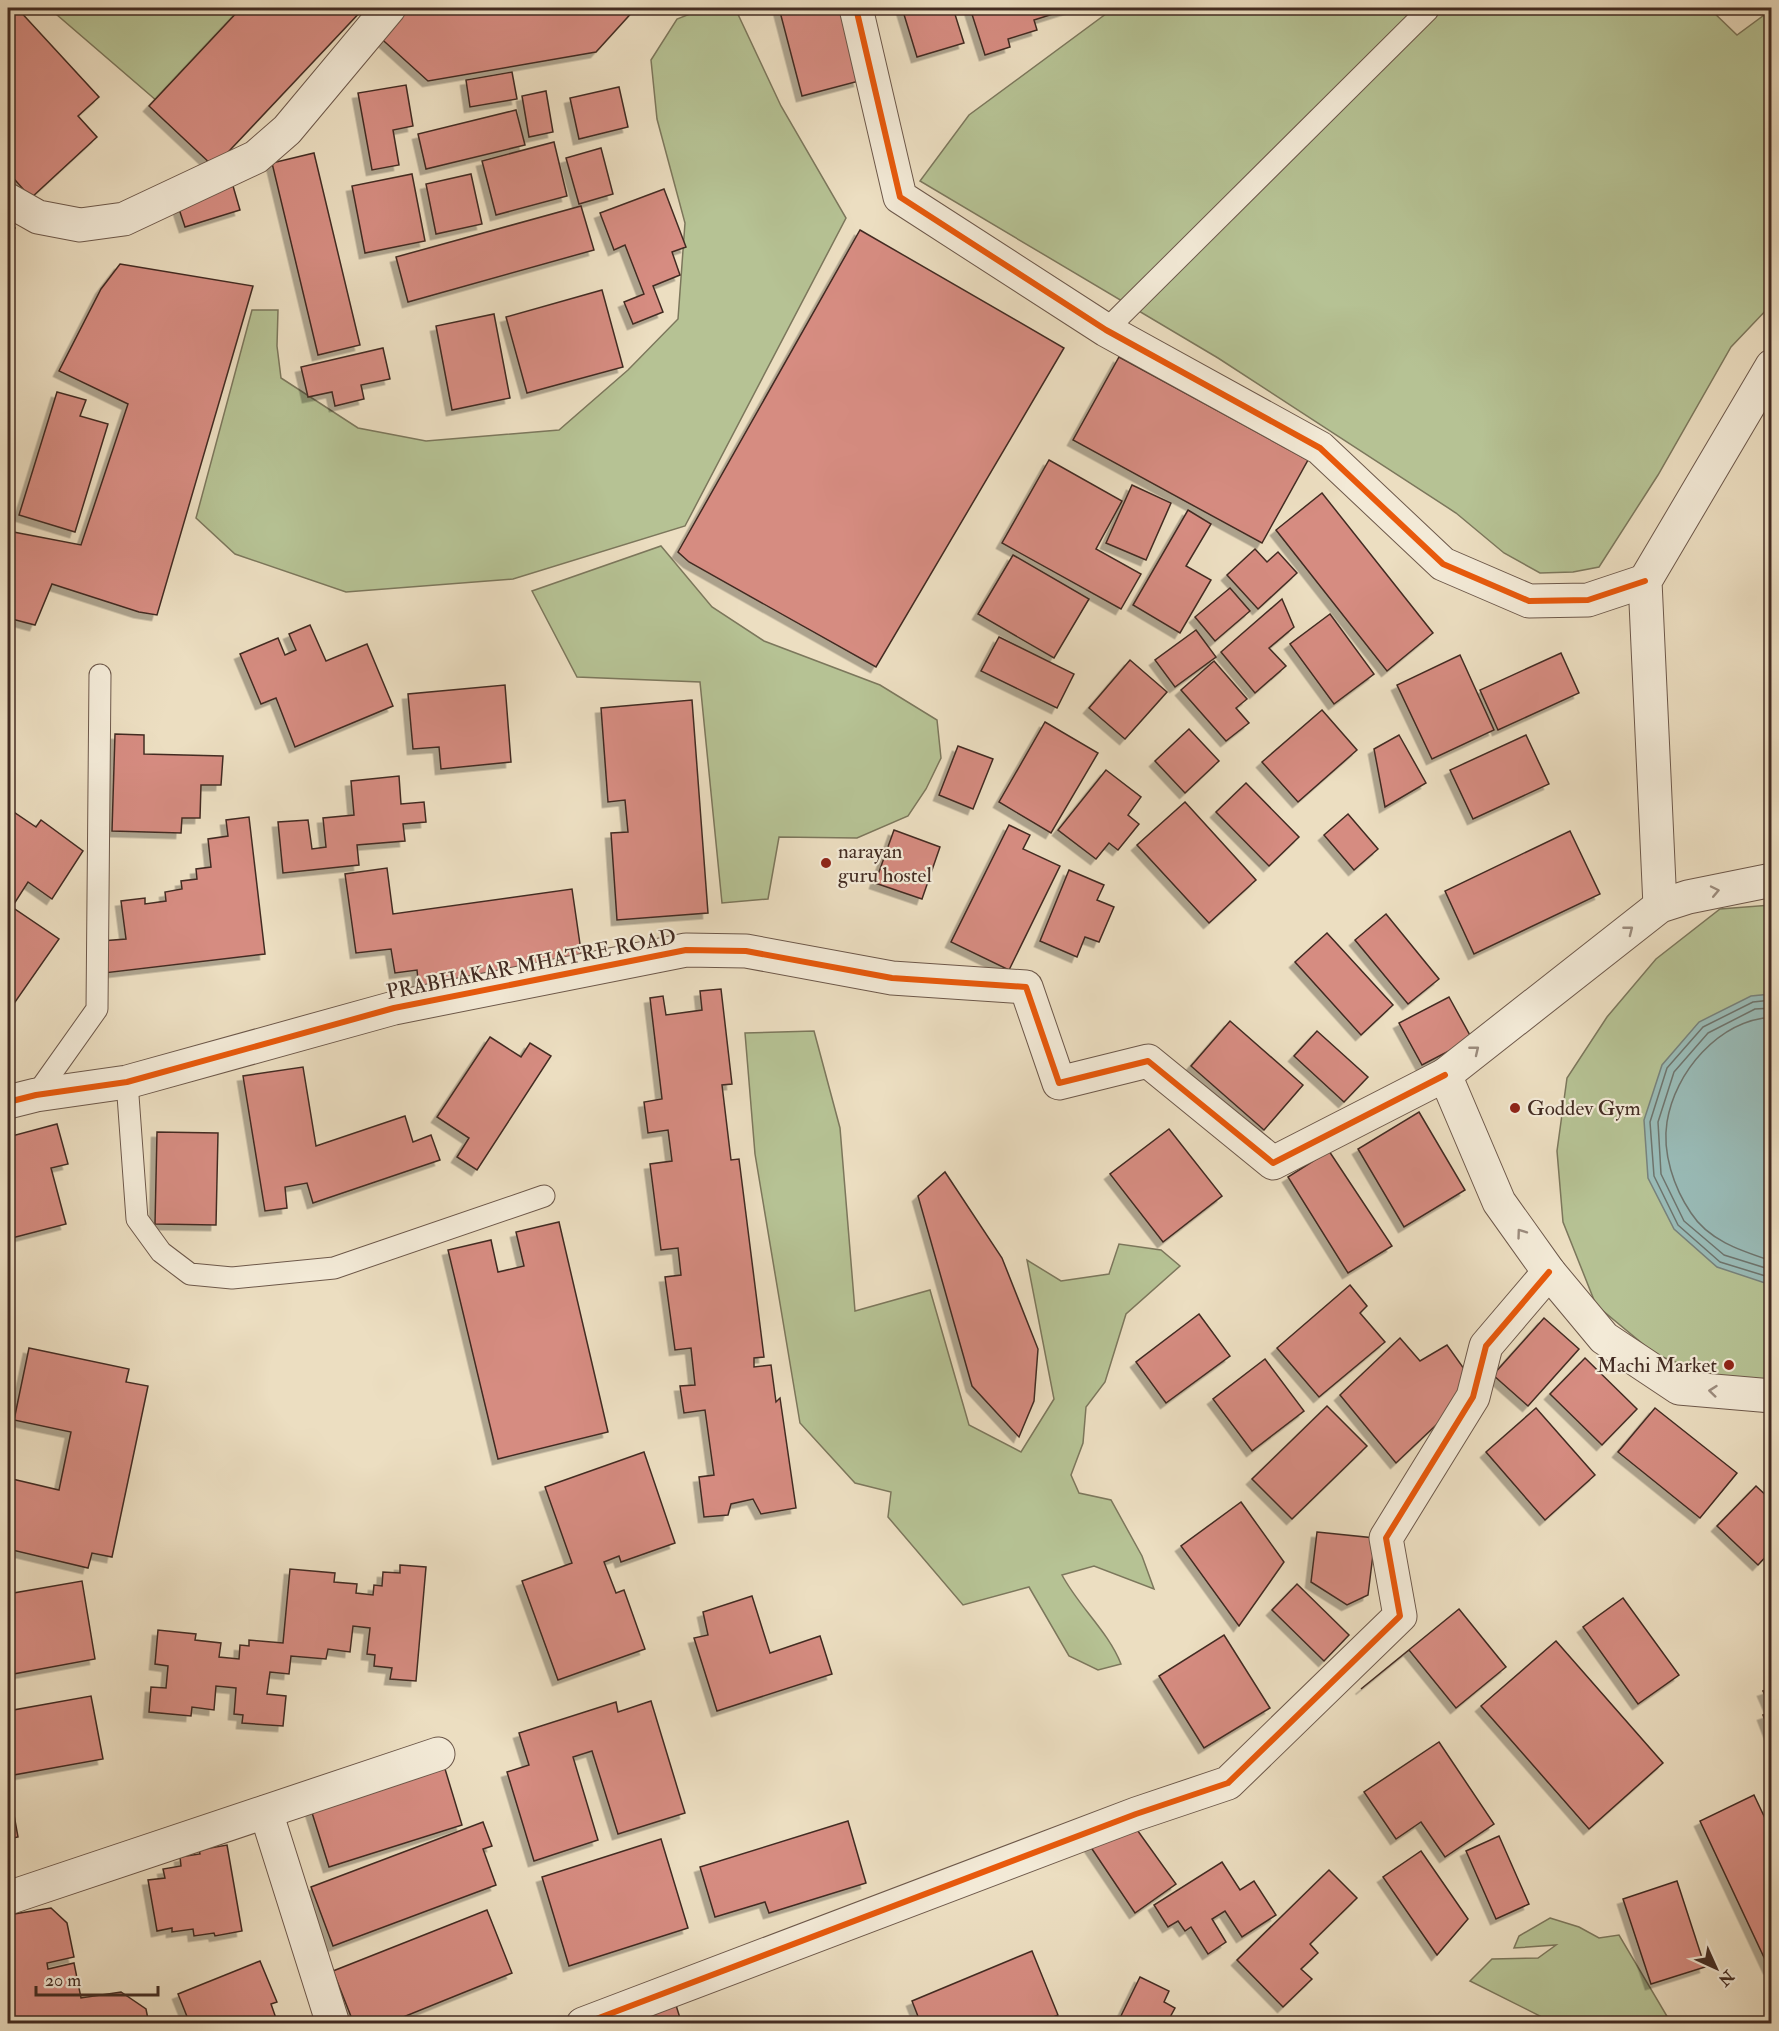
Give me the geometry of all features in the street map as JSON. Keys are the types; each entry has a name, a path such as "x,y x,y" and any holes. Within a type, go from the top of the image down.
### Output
{"street":[{"path":"8,200 38,218 80,225 124,219 256,157 287,130 389,8"},
{"path":"856,8 900,197 1106,330 1320,448 1443,564 1528,601 1588,600 1645,581"},
{"path":"1660,906 1645,581 1772,366"},
{"path":"1769,1402 1679,1388 1604,1338 1549,1272 1499,1202 1445,1075 1660,906 1688,897 1772,880"},
{"name":"PRABHAKAR MHATRE ROAD","path":"22,1099 128,1082 394,1008 687,950 746,951 892,978 1026,987 1059,1083 1148,1061 1273,1163 1445,1075"},
{"path":"583,2024 1136,1814 1228,1783 1400,1616 1386,1538 1473,1397 1486,1346 1549,1272"},
{"path":"8,1898 438,1754"},
{"path":"266,1812 333,2024"}],"lane":[{"path":"1106,330 1428,10"},
{"path":"22,1099 97,1009 100,675"},
{"path":"128,1082 137,1219 161,1252 190,1274 232,1278 334,1268 544,1196"}],"green space":[{"path":"49,8 246,8 157,101"},
{"path":"705,8 735,8 781,106 846,218 685,526 513,579 346,592 235,554 196,518 252,310 278,310 277,346 281,378 358,428 426,441 559,430 628,370 678,319 685,223 657,119 651,60 677,19"},
{"path":"1114,8 1709,8 1737,35 1771,10 1771,305 1731,347 1658,475 1599,567 1573,572 1540,573 1504,553 1456,513 1218,358 920,181 969,115"},
{"path":"661,546 712,607 764,641 880,685 937,720 941,758 926,789 908,816 857,838 779,837 768,899 722,903 700,682 577,677 532,591"},
{"path":"1771,905 1771,1384 1726,1382 1655,1354 1596,1305 1563,1222 1557,1151 1567,1078 1607,1017 1656,959 1720,909"},
{"path":"814,1031 840,1128 855,1311 930,1290 969,1425 1021,1452 1054,1399 1027,1260 1061,1281 1109,1274 1119,1244 1161,1250 1180,1266 1126,1314 1105,1382 1086,1407 1083,1443 1071,1475 1079,1493 1111,1500 1142,1556 1154,1589 1094,1566 1062,1575 1109,1641 1121,1664 1098,1670 1069,1656 1029,1587 963,1605 888,1517 891,1492 855,1483 800,1423 755,1154 745,1033"},
{"path":"1550,1918 1579,1927 1599,1938 1619,1935 1671,2023 1544,2023 1540,2016 1470,1981 1492,1959 1538,1958 1556,1945 1514,1948 1519,1936"}],"water":[{"path":"1772,994 1771,1285 1717,1267 1674,1229 1648,1178 1644,1120 1662,1065 1699,1022 1751,996"}],"building":[{"path":"8,8 17,8 99,97 78,116 97,137 31,198 8,172"},
{"path":"241,8 364,8 214,167 149,106"},
{"path":"398,8 636,8 596,52 428,81 375,33"},
{"path":"779,8 840,8 859,81 802,96"},
{"path":"902,8 953,8 964,43 917,57"},
{"path":"970,8 1072,8 1034,20 1037,30 1008,39 1010,47 985,55"},
{"path":"512,72 517,99 470,107 466,80"},
{"path":"406,85 413,126 393,130 399,165 372,170 358,93"},
{"path":"619,87 628,127 579,139 570,98"},
{"path":"546,91 553,132 529,137 522,96"},
{"path":"516,110 525,145 426,169 418,134"},
{"path":"554,142 567,196 496,215 482,161"},
{"path":"601,148 613,194 579,204 566,158"},
{"path":"314,153 360,345 318,355 272,163"},
{"path":"412,174 425,241 365,253 352,186"},
{"path":"471,174 482,224 436,234 426,184"},
{"path":"233,186 240,210 185,227 177,203"},
{"path":"664,189 686,247 672,252 680,275 653,286 663,312 633,324 624,302 644,294 625,245 614,250 600,213"},
{"path":"581,206 594,250 408,302 396,257"},
{"path":"8,220 15,228 8,235"},
{"path":"860,230 1064,348 876,667 689,562 678,552"},
{"path":"120,264 253,286 157,615 139,612 52,584 35,625 8,618 8,531 81,545 128,404 59,371 101,289"},
{"path":"602,290 623,367 527,393 506,317"},
{"path":"494,314 510,398 452,410 436,326"},
{"path":"383,348 390,379 361,385 364,399 335,406 332,392 308,397 301,367"},
{"path":"1119,357 1308,460 1262,543 1073,440"},
{"path":"57,392 86,400 80,416 108,424 75,532 19,515"},
{"path":"1049,460 1122,501 1096,549 1141,574 1121,609 1002,543"},
{"path":"1132,485 1171,503 1146,560 1106,543"},
{"path":"1322,493 1433,633 1387,671 1276,530"},
{"path":"1188,510 1211,524 1186,566 1211,580 1180,633 1133,605"},
{"path":"1255,549 1267,562 1278,552 1297,573 1258,609 1227,575"},
{"path":"1013,555 1089,599 1054,658 978,614"},
{"path":"1230,588 1250,611 1215,641 1195,617"},
{"path":"1282,599 1294,627 1269,648 1286,666 1255,693 1221,652"},
{"path":"1330,614 1374,674 1334,704 1290,644"},
{"path":"310,625 326,661 367,644 393,706 295,747 276,698 261,704 240,654 278,638 285,655 296,650 289,634"},
{"path":"1196,630 1216,657 1175,687 1155,660"},
{"path":"999,637 1074,674 1057,708 981,671"},
{"path":"1561,653 1579,693 1498,730 1480,690"},
{"path":"1460,655 1494,730 1432,759 1397,685"},
{"path":"1130,660 1167,692 1125,739 1089,708"},
{"path":"1214,661 1247,699 1236,708 1249,723 1226,741 1181,690"},
{"path":"505,685 511,762 441,769 439,747 413,749 408,694"},
{"path":"692,700 708,913 617,920 611,833 628,832 625,800 608,802 601,708"},
{"path":"1322,710 1357,750 1298,802 1262,762"},
{"path":"1045,722 1098,753 1051,833 999,802"},
{"path":"1189,729 1219,761 1185,793 1155,761"},
{"path":"115,734 144,735 144,754 223,756 221,785 201,785 200,818 182,818 181,833 112,831"},
{"path":"1399,735 1426,783 1385,807 1374,749"},
{"path":"1526,735 1549,784 1473,819 1450,770"},
{"path":"958,746 993,759 973,809 939,795"},
{"path":"1106,770 1141,797 1128,815 1139,824 1118,850 1109,843 1096,859 1058,830"},
{"path":"399,776 401,804 424,802 426,822 403,824 405,841 357,845 359,865 283,873 278,822 308,820 312,849 326,847 323,818 354,815 351,781"},
{"path":"1246,783 1299,837 1269,866 1216,812"},
{"path":"8,796 14,800 8,808"},
{"path":"1185,802 1256,880 1209,923 1137,845"},
{"path":"8,808 36,827 41,820 83,851 52,899 28,882 12,907 59,939 13,1005 8,1001"},
{"path":"1348,814 1378,849 1354,870 1324,835"},
{"path":"249,817 265,954 104,973 101,941 126,939 121,901 145,898 145,904 166,901 165,892 182,889 181,881 197,879 196,869 211,867 208,839 228,836 226,820"},
{"path":"1009,825 1030,835 1023,849 1060,866 1009,970 951,942"},
{"path":"894,830 940,847 922,899 875,883"},
{"path":"1570,831 1600,894 1474,954 1445,891"},
{"path":"387,868 393,914 572,889 582,958 419,989 417,970 395,973 391,949 356,953 345,874"},
{"path":"1069,870 1104,885 1097,900 1114,907 1099,942 1085,937 1077,957 1040,941"},
{"path":"1386,914 1439,979 1408,1004 1355,940"},
{"path":"1327,933 1393,1005 1361,1035 1295,962"},
{"path":"721,989 732,1084 722,1085 731,1160 739,1159 764,1357 754,1358 754,1367 771,1365 776,1402 780,1398 796,1508 761,1514 753,1499 731,1504 728,1515 704,1517 699,1477 714,1475 705,1410 684,1413 680,1386 695,1385 691,1348 675,1350 665,1277 681,1275 678,1248 661,1250 650,1164 672,1161 668,1130 648,1133 644,1102 662,1099 650,998 663,996 666,1015 702,1010 700,991"},
{"path":"1449,997 1472,1039 1422,1065 1399,1023"},
{"path":"1230,1021 1303,1085 1264,1130 1191,1066"},
{"path":"1317,1031 1368,1077 1344,1102 1294,1056"},
{"path":"490,1037 521,1057 530,1043 551,1056 477,1170 457,1157 469,1138 437,1117"},
{"path":"303,1067 316,1146 405,1116 413,1142 431,1135 440,1160 313,1203 307,1183 285,1187 287,1208 265,1211 243,1076"},
{"path":"1419,1112 1465,1190 1404,1227 1358,1149"},
{"path":"57,1124 68,1164 51,1168 66,1224 8,1239 8,1137"},
{"path":"1169,1129 1222,1196 1163,1242 1110,1174"},
{"path":"157,1132 218,1133 216,1225 155,1224"},
{"path":"1329,1151 1392,1246 1348,1273 1288,1177"},
{"path":"945,1172 1002,1258 1038,1349 1034,1401 1019,1437 972,1386 918,1196"},
{"path":"559,1222 608,1432 498,1459 448,1250 491,1240 498,1272 524,1266 516,1232"},
{"path":"1350,1285 1367,1306 1360,1313 1385,1342 1319,1397 1277,1348"},
{"path":"1199,1314 1230,1356 1166,1403 1136,1362"},
{"path":"1544,1318 1579,1349 1528,1406 1493,1375"},
{"path":"1400,1338 1420,1361 1447,1345 1467,1373 1453,1409 1396,1463 1340,1395"},
{"path":"29,1348 129,1369 126,1382 148,1386 112,1557 92,1553 88,1568 8,1549 8,1478 59,1490 71,1432 14,1420"},
{"path":"1585,1358 1637,1409 1602,1445 1550,1394"},
{"path":"1265,1359 1304,1411 1252,1451 1213,1399"},
{"path":"1327,1406 1367,1446 1292,1519 1252,1479"},
{"path":"1536,1408 1595,1475 1545,1520 1486,1452"},
{"path":"1655,1408 1737,1473 1700,1518 1618,1452"},
{"path":"644,1452 675,1543 621,1562 619,1556 604,1562 616,1593 624,1590 645,1649 558,1680 522,1581 572,1563 545,1487"},
{"path":"1756,1486 1772,1501 1772,1550 1758,1565 1717,1526"},
{"path":"1241,1502 1284,1562 1239,1626 1181,1546"},
{"path":"1317,1532 1375,1538 1368,1595 1347,1605 1311,1582"},
{"path":"400,1565 426,1567 416,1681 390,1679 392,1668 374,1666 375,1655 367,1654 370,1628 353,1626 350,1652 328,1649 326,1659 291,1656 289,1674 270,1672 267,1694 286,1696 283,1726 242,1723 243,1715 234,1714 236,1688 216,1686 214,1710 192,1707 191,1716 149,1712 151,1687 166,1688 168,1666 155,1664 158,1630 196,1634 195,1640 221,1643 219,1657 239,1659 240,1645 249,1646 249,1640 283,1643 290,1569 335,1573 334,1582 357,1584 356,1593 373,1595 374,1585 382,1586 383,1572 400,1573"},
{"path":"82,1581 95,1659 8,1675 8,1594"},
{"path":"1297,1584 1349,1635 1324,1661 1272,1610"},
{"path":"752,1596 770,1653 820,1636 832,1674 717,1711 694,1638 708,1635 703,1612"},
{"path":"1623,1598 1679,1675 1638,1704 1583,1627"},
{"path":"1459,1609 1506,1667 1456,1708 1409,1650 1361,1689"},
{"path":"1224,1635 1270,1708 1204,1748 1159,1676"},
{"path":"1556,1641 1663,1763 1589,1829 1481,1706"},
{"path":"1772,1688 1772,1712 1763,1691"},
{"path":"91,1696 103,1759 8,1776 8,1711"},
{"path":"651,1701 685,1813 618,1834 592,1751 573,1757 598,1840 534,1861 507,1772 529,1765 519,1733 616,1702 618,1712"},
{"path":"1772,1712 1772,1736 1771,1736 1763,1715"},
{"path":"1439,1742 1494,1824 1445,1857 1421,1822 1396,1839 1364,1792"},
{"path":"442,1759 462,1825 329,1867 308,1800"},
{"path":"8,1782 18,1837 8,1839"},
{"path":"1754,1795 1772,1833 1772,1967 1769,1968 1700,1821"},
{"path":"1130,1820 1176,1884 1135,1913 1084,1837"},
{"path":"848,1821 866,1883 769,1913 765,1902 715,1917 700,1867"},
{"path":"483,1822 492,1846 483,1849 496,1885 333,1946 311,1887"},
{"path":"1499,1836 1529,1904 1496,1919 1466,1851"},
{"path":"661,1839 688,1928 569,1966 542,1877"},
{"path":"227,1845 242,1931 215,1936 214,1933 194,1936 193,1929 172,1932 172,1928 157,1931 148,1880 165,1878 163,1869 181,1866 180,1857 200,1854 199,1850"},
{"path":"1421,1851 1468,1919 1437,1955 1383,1877"},
{"path":"1222,1862 1240,1890 1254,1881 1276,1915 1242,1937 1225,1911 1212,1919 1226,1942 1208,1954 1191,1927 1185,1931 1178,1921 1168,1927 1154,1905"},
{"path":"1329,1870 1357,1898 1310,1944 1318,1953 1301,1969 1312,1979 1283,2007 1237,1960"},
{"path":"1677,1881 1705,1967 1651,1984 1623,1899"},
{"path":"51,1908 67,1923 74,1957 47,1963 48,1969 74,1963 81,1998 121,1992 146,2009 149,2024 11,2023 8,2012 8,1915"},
{"path":"487,1910 512,1973 386,2024 354,2024 333,1971"},
{"path":"1032,1951 1058,2015 1037,2024 921,2024 912,2001"},
{"path":"260,1961 277,2002 271,2004 278,2024 190,2024 178,1994"},
{"path":"1140,1977 1169,1991 1164,2002 1175,2008 1168,2021 1173,2024 1117,2024"},
{"path":"675,2002 680,2018 664,2024 609,2024"},
{"path":"881,2018 883,2024 867,2024"}],"cycle path":[{"path":"856,8 900,197 1106,330 1320,448 1443,564 1529,601 1588,600 1645,581"},
{"path":"8,1102 36,1095 127,1082 394,1008 686,950 746,951 892,978 1026,987 1059,1083 1148,1061 1273,1163 1445,1075"},
{"path":"583,2024 1136,1814 1228,1783 1400,1616 1386,1538 1473,1397 1486,1346 1549,1272"}],"place":[{"name":"narayan guru hostel","path":"826,863"},
{"name":"Goddev Gym","path":"1515,1108"},
{"name":"Machi Market","path":"1729,1365"}]}
